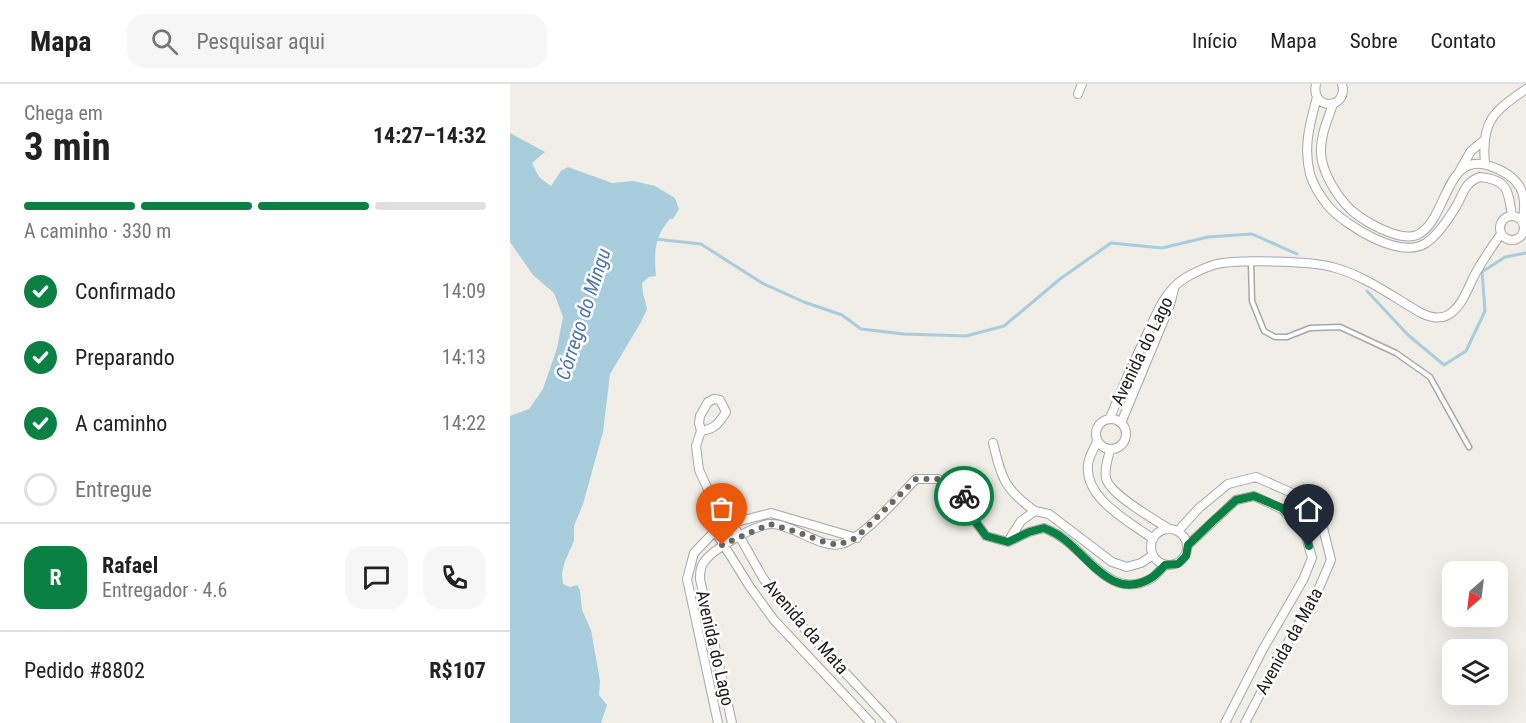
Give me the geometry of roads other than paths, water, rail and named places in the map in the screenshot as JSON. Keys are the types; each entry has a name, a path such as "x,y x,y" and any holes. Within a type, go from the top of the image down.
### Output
{"street":[{"path":"1078,94 1082,84"},
{"path":"1316,84 1317,97 1324,103 1333,104 1338,102 1343,94 1342,84"},
{"path":"1485,164 1483,141 1496,111 1526,89"},
{"path":"1317,97 1306,139 1306,155 1311,176 1329,207 1351,225 1390,245 1418,247 1428,242 1443,226 1468,183 1480,177 1500,181 1505,186 1509,195 1512,216 1524,225"},
{"path":"1333,104 1322,141 1321,154 1325,170 1335,190 1350,209 1398,235 1416,235 1423,230 1434,216 1468,154 1483,141"},
{"path":"1459,172 1472,164 1485,164 1508,174 1520,188 1525,198 1524,225 1521,235 1515,239 1508,239 1501,234"},
{"name":"Avenida do Lago","path":"1110,418 1128,372 1162,301 1175,285 1214,265 1251,262 1312,263 1332,266 1356,276 1421,313 1441,317 1448,315 1456,308 1501,234 1501,222 1512,216"},
{"name":"Avenida do Lago","path":"1121,423 1170,305 1175,285"},
{"path":"1110,418 1121,423 1126,432 1124,442 1120,446 1110,450 1097,442 1095,437 1100,422 1110,418"},
{"path":"701,431 696,446 699,470 712,498 715,531"},
{"path":"1097,442 1088,463 1089,483 1103,501 1153,539"},
{"path":"993,443 1001,476 1017,498 1035,511 1050,514 1112,562 1126,567 1141,563 1153,555"},
{"path":"1110,450 1106,466 1106,480 1114,491 1169,529 1183,534 1188,550 1182,561 1165,565 1156,560 1153,555 1153,539 1157,534 1169,529"},
{"name":"Avenida da Mata","path":"1178,531 1199,508 1228,484 1256,477 1292,493 1322,524 1331,560 1319,588 1245,723"},
{"path":"856,538 916,479 938,479 962,489 975,521 986,536 1008,542 1044,528 1062,537 1101,573 1119,584 1134,584 1151,578 1165,565"},
{"name":"Avenida da Mata","path":"1188,545 1236,500 1254,496 1282,508 1305,533 1312,558 1303,580 1263,649 1225,723"},
{"name":"Avenida da Mata","path":"712,498 741,536 763,578 787,610 892,723"},
{"path":"1008,542 1021,521 1035,511"},
{"name":"Avenida do Lago","path":"718,723 687,579 694,553 715,531 732,523 771,513 856,538"},
{"name":"Avenida do Lago","path":"732,723 700,579 704,561 722,545 770,524 831,544 838,545 856,538"},
{"name":"Avenida da Mata","path":"715,531 722,545 774,620 871,723"}],"lane":[{"path":"1251,262 1252,301 1264,331 1275,337 1287,337 1310,328 1340,327 1396,353 1430,377 1469,447"}],"water":[{"path":"510,133 545,152 532,163 539,177 551,186 561,171 568,167 612,183 633,181 655,186 675,198 679,209 658,239 655,253 656,276 649,277 642,283 647,309 610,374 603,432 583,504 574,526 574,541 562,573 563,584 570,587 577,585 580,590 582,610 591,630 600,681 599,695 607,705 601,723 510,723 510,416 529,409 543,389 557,348 563,317 554,293 533,275 510,242"}],"waterway":[{"name":"Córrego do Mingu","path":"655,239 701,244 762,283 804,302 842,315 861,329 904,334 966,336 1004,326 1060,279 1111,243 1162,248 1208,237 1252,234 1297,254"},
{"name":"Córrego do Mingu","path":"1367,291 1408,335 1444,365 1466,351 1485,311 1482,272 1505,257 1526,253"}]}
